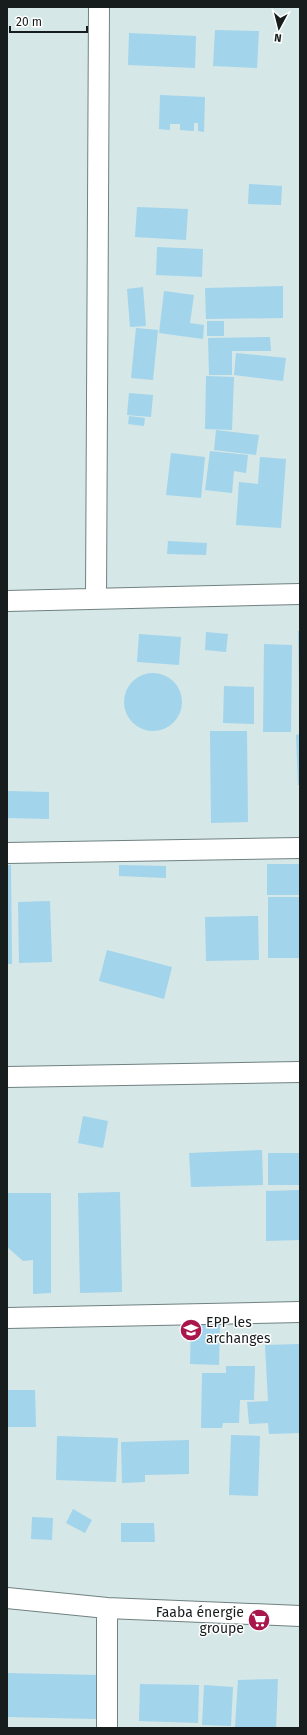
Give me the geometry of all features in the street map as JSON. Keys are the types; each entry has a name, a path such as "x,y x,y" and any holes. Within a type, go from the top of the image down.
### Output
{"street":[{"path":"96,599 99,7"},
{"path":"7,601 300,594"},
{"path":"7,853 300,848"},
{"path":"7,1077 300,1072"},
{"path":"7,1318 300,1312"},
{"path":"7,1598 107,1608 300,1616"},
{"path":"107,1608 107,1728"}],"building":[{"path":"215,30 259,31 257,68 213,66"},
{"path":"129,33 196,36 195,68 128,65"},
{"path":"160,95 205,97 204,132 198,131 198,123 194,123 194,131 180,130 180,124 170,124 170,130 159,129"},
{"path":"249,184 282,186 281,205 248,204"},
{"path":"137,207 188,209 186,240 135,237"},
{"path":"157,247 203,249 202,277 156,275"},
{"path":"283,286 283,318 206,319 205,288"},
{"path":"143,287 146,326 130,327 127,289"},
{"path":"164,291 194,295 190,323 204,325 203,339 159,333"},
{"path":"207,321 224,321 224,336 207,336"},
{"path":"136,328 158,330 153,380 131,378"},
{"path":"270,337 271,351 232,351 232,375 209,375 208,338"},
{"path":"236,353 286,358 283,381 234,375"},
{"path":"206,376 234,377 232,430 205,429"},
{"path":"129,393 153,395 151,417 127,415"},
{"path":"129,416 145,418 144,426 128,424"},
{"path":"216,430 259,435 256,455 214,450"},
{"path":"210,451 248,455 246,473 234,471 232,493 205,490"},
{"path":"171,453 205,457 201,498 166,495"},
{"path":"260,457 286,459 281,528 236,525 239,482 258,484"},
{"path":"168,541 207,543 206,555 167,554"},
{"path":"298,631 300,631 300,684 299,684"},
{"path":"206,632 228,634 226,652 205,650"},
{"path":"139,634 181,637 179,665 137,662"},
{"path":"264,644 292,645 291,732 263,732"},
{"path":"153,673 164,675 177,686 180,691 182,702 180,713 169,726 164,729 153,731 142,729 129,718 126,713 124,702 126,691 137,678 142,675"},
{"path":"224,686 254,687 254,724 223,723"},
{"path":"210,731 247,731 248,822 211,823"},
{"path":"300,734 300,785 298,785 296,735"},
{"path":"7,791 49,792 49,819 7,818"},
{"path":"267,864 300,864 300,895 267,895"},
{"path":"7,865 11,865 12,964 7,964"},
{"path":"119,865 166,866 166,878 119,876"},
{"path":"268,897 299,897 299,958 268,958"},
{"path":"50,901 52,962 19,963 18,902"},
{"path":"258,916 259,960 206,961 205,917"},
{"path":"107,950 172,967 164,999 99,981"},
{"path":"83,1116 108,1121 103,1148 78,1143"},
{"path":"262,1150 263,1185 191,1187 189,1153"},
{"path":"268,1153 300,1153 300,1185 268,1185"},
{"path":"300,1190 300,1240 266,1241 266,1191"},
{"path":"120,1192 122,1292 80,1293 78,1193"},
{"path":"7,1193 51,1193 51,1293 33,1294 33,1260 23,1261 7,1247"},
{"path":"191,1325 220,1325 219,1365 190,1364"},
{"path":"299,1344 300,1433 269,1434 268,1423 249,1424 247,1402 268,1401 265,1345"},
{"path":"226,1366 255,1366 254,1400 240,1400 239,1423 223,1423 222,1428 201,1428 202,1373 226,1373"},
{"path":"7,1390 35,1390 36,1427 7,1427"},
{"path":"231,1435 260,1436 258,1496 229,1495"},
{"path":"57,1436 118,1438 116,1482 56,1480"},
{"path":"189,1440 189,1474 145,1475 145,1482 122,1483 121,1442"},
{"path":"73,1509 92,1520 85,1533 66,1523"},
{"path":"32,1517 53,1518 52,1540 31,1539"},
{"path":"121,1523 154,1523 155,1542 121,1542"},
{"path":"7,1673 98,1675 97,1719 7,1717"},
{"path":"278,1679 276,1728 235,1727 238,1680"},
{"path":"140,1684 199,1685 198,1723 139,1721"},
{"path":"204,1685 233,1687 231,1726 202,1725"}],"place":[{"name":"EPP les archanges","path":"191,1330"},
{"name":"Faaba énergie groupe","path":"259,1620"}]}
